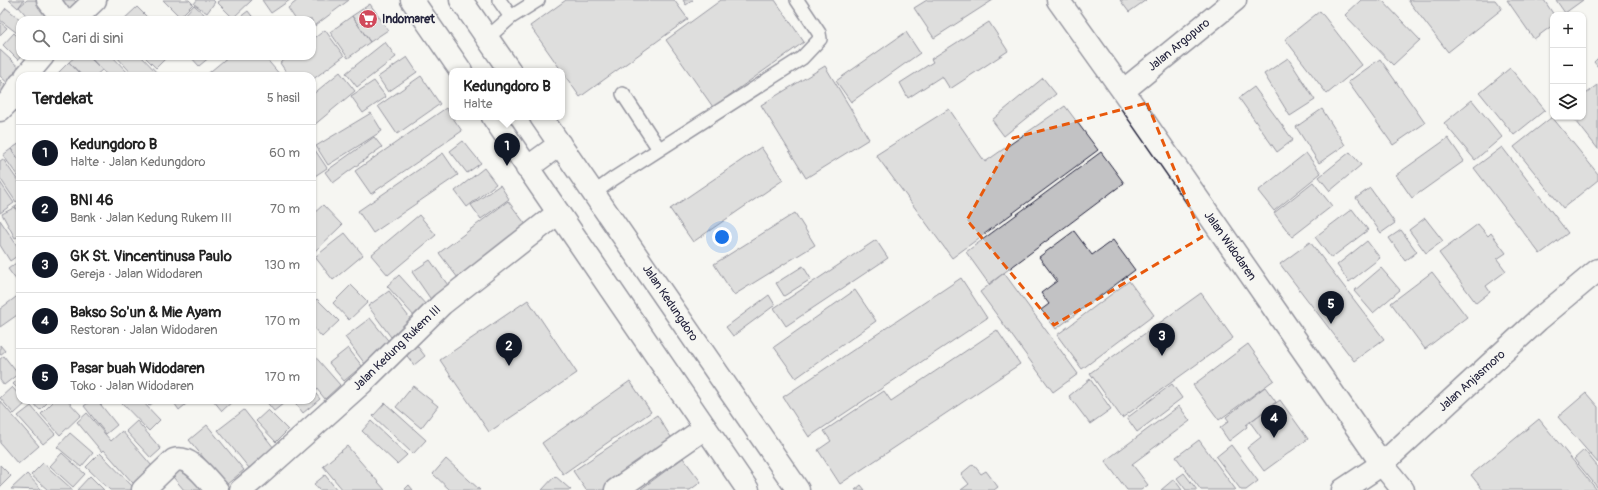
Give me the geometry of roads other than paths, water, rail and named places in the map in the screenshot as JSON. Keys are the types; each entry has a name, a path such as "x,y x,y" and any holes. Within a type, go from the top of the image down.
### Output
{"street":[{"path":"48,0 60,16"},
{"path":"78,16 94,0"},
{"path":"412,0 459,68"},
{"path":"461,0 508,68"},
{"name":"Jalan Widodaren","path":"1058,0 1382,464 1403,490"},
{"name":"Jalan Argopuro","path":"1123,91 1235,0"},
{"path":"29,72 40,60"},
{"path":"0,110 10,100 16,90"},
{"path":"495,120 748,490"},
{"name":"Jalan Kedungdoro","path":"543,120 798,490"},
{"path":"527,168 560,144"},
{"name":"Jalan Kedung Rukem III","path":"241,490 363,382 442,304 558,213"},
{"name":"Jalan Anjasmoro","path":"1343,490 1382,464 1538,320 1598,270"},
{"path":"616,490 706,428"},
{"path":"143,490 174,460 180,458 189,462 216,490"}],"lane":[{"path":"499,0 511,17"},
{"path":"487,38 511,17 538,0"},
{"path":"594,194 612,179 802,58 820,39 819,33 797,0"},
{"path":"623,94 659,149"}],"place":[{"name":"Indomaret","path":"368,19"},
{"name":"Kedungdoro B","path":"507,166"},
{"name":"Pasar buah Widodaren","path":"1331,324"},
{"name":"GK St. Vincentinusa Paulo","path":"1162,356"},
{"name":"BNI 46","path":"509,366"},
{"name":"Bakso So'un & Mie Ayam","path":"1274,438"}]}
